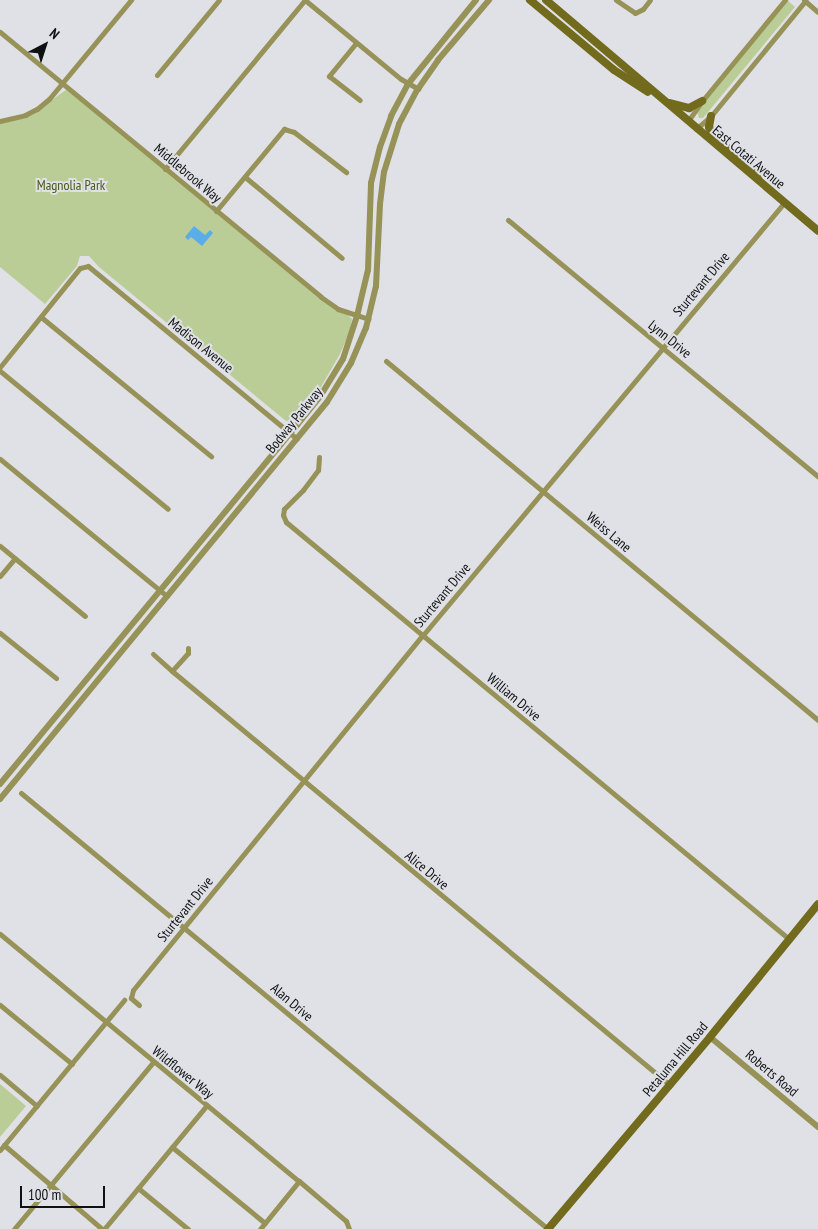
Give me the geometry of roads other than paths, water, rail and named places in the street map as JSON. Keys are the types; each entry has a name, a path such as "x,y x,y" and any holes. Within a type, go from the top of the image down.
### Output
{"main road":[{"name":"East Cotati Avenue","path":"530,0 614,70 664,101"},
{"name":"East Cotati Avenue","path":"546,0 620,60 687,122 818,231"},
{"path":"664,101 689,108 702,100"},
{"path":"711,116 709,127 712,134 749,166 764,186"},
{"name":"Petaluma Hill Road","path":"548,1229 710,1037 818,904"}],"street":[{"path":"0,121 15,118 37,109 63,84 132,0"},
{"path":"157,75 219,0"},
{"path":"165,169 305,0 408,84 418,89"},
{"name":"Bodway Parkway","path":"0,784 321,395 343,359 357,316 368,270 371,183 380,147 391,116 408,84 476,0"},
{"name":"Bodway Parkway","path":"0,799 327,402 351,363 368,319 376,286 380,204 384,172 399,124 418,89 438,60 489,0"},
{"path":"616,0 635,13 643,10 650,0"},
{"path":"687,122 702,100 785,0"},
{"path":"696,129 711,116 804,0 818,12"},
{"name":"Middlebrook Way","path":"0,32 321,297 338,309 368,319"},
{"path":"356,43 329,76 360,100"},
{"path":"216,211 284,129 294,132 346,172"},
{"path":"245,177 342,258"},
{"name":"Sturtevant Drive","path":"139,1005 131,998 131,993 184,926 304,783 422,635 544,493 784,203"},
{"name":"Lynn Drive","path":"508,220 818,476"},
{"name":"Madison Avenue","path":"40,317 80,268 88,266 297,438"},
{"path":"0,367 40,317 212,456"},
{"name":"Weiss Lane","path":"386,361 818,720"},
{"path":"0,371 168,509"},
{"name":"William Drive","path":"319,457 318,470 303,490 284,509 282,515 286,522 789,939"},
{"path":"0,459 167,596"},
{"path":"0,546 85,616"},
{"path":"0,576 15,558"},
{"path":"0,633 56,678"},
{"path":"172,671 188,653 188,648"},
{"name":"Alice Drive","path":"153,654 304,783 670,1085"},
{"name":"Alan Drive","path":"21,793 548,1229"},
{"name":"Wildflower Way","path":"0,934 299,1182 346,1222 349,1229"},
{"path":"124,1000 2,1148 103,1229 207,1105"},
{"path":"0,1005 72,1064"},
{"name":"Roberts Road","path":"710,1037 818,1127"},
{"path":"14,1229 153,1062"},
{"path":"0,1075 37,1106"},
{"path":"172,1147 265,1223"},
{"path":"260,1229 299,1182"},
{"path":"138,1188 188,1229"}],"water":[{"path":"194,226 205,235 210,230 213,233 202,246 191,237 188,240 185,237"}],"park label":[{"name":"Magnolia Park","path":"71,185"}]}
